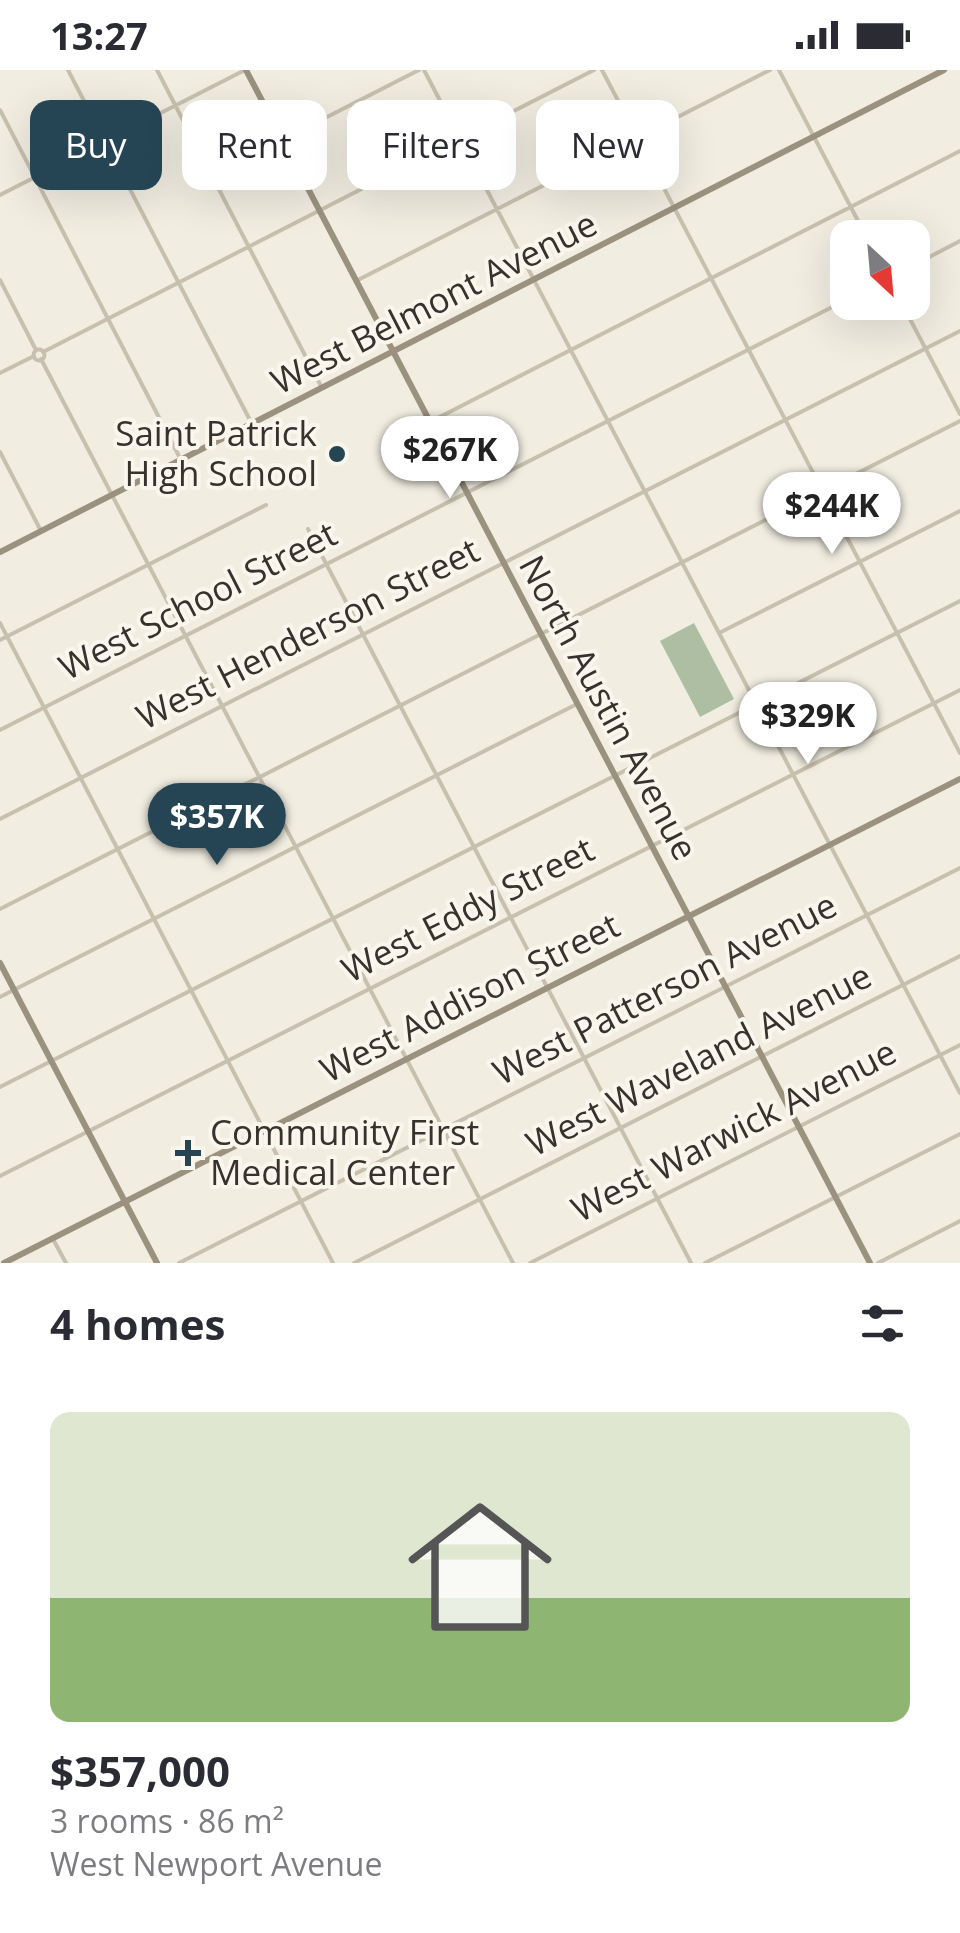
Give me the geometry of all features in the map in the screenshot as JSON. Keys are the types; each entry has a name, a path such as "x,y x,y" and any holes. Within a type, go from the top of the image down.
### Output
{"street":[{"path":"68,70 84,100"},
{"path":"157,70 322,388"},
{"path":"162,112 245,70"},
{"name":"North Austin Avenue","path":"245,70 261,100"},
{"path":"327,118 422,70 438,100"},
{"path":"516,109 594,70"},
{"path":"602,70 617,100"},
{"path":"679,117 770,70"},
{"path":"779,70 858,220"},
{"name":"West Belmont Avenue","path":"0,552 944,70"},
{"path":"0,110 30,167"},
{"path":"430,422 960,152"},
{"path":"0,195 30,180"},
{"path":"356,281 536,189"},
{"path":"42,190 181,460"},
{"path":"130,190 252,424"},
{"name":"North Austin Avenue","path":"308,190 870,1263"},
{"path":"0,373 358,190"},
{"path":"486,190 960,1094"},
{"path":"664,190 960,753"},
{"path":"930,257 960,241"},
{"path":"0,280 512,1263"},
{"name":"West School Street","path":"0,730 830,307"},
{"path":"0,909 960,418 910,320"},
{"name":"West Henderson Street","path":"0,819 960,331"},
{"path":"41,359 43,352"},
{"path":"0,452 41,531"},
{"path":"0,640 266,504"},
{"path":"719,634 960,511"},
{"path":"308,528 691,1263"},
{"path":"0,1088 960,601"},
{"path":"0,623 333,1263"},
{"name":"West Eddy Street","path":"0,1176 960,690"},
{"path":"0,997 578,704"},
{"name":"West Addison Street","path":"4,1263 960,779"},
{"name":"West Patterson Avenue","path":"179,1263 960,868"},
{"name":"West Waveland Avenue","path":"354,1263 960,956"},
{"path":"0,963 156,1263"},
{"name":"West Warwick Avenue","path":"530,1263 960,1044"},
{"path":"705,1263 960,1134"},
{"path":"878,1263 960,1221"},
{"path":"53,1238 66,1263"}],"green space":[{"path":"694,623 734,699 700,717 660,641"}],"place":[{"name":"Saint Patrick High School","path":"337,454"},
{"name":"Community First Medical Center","path":"188,1153"}]}
